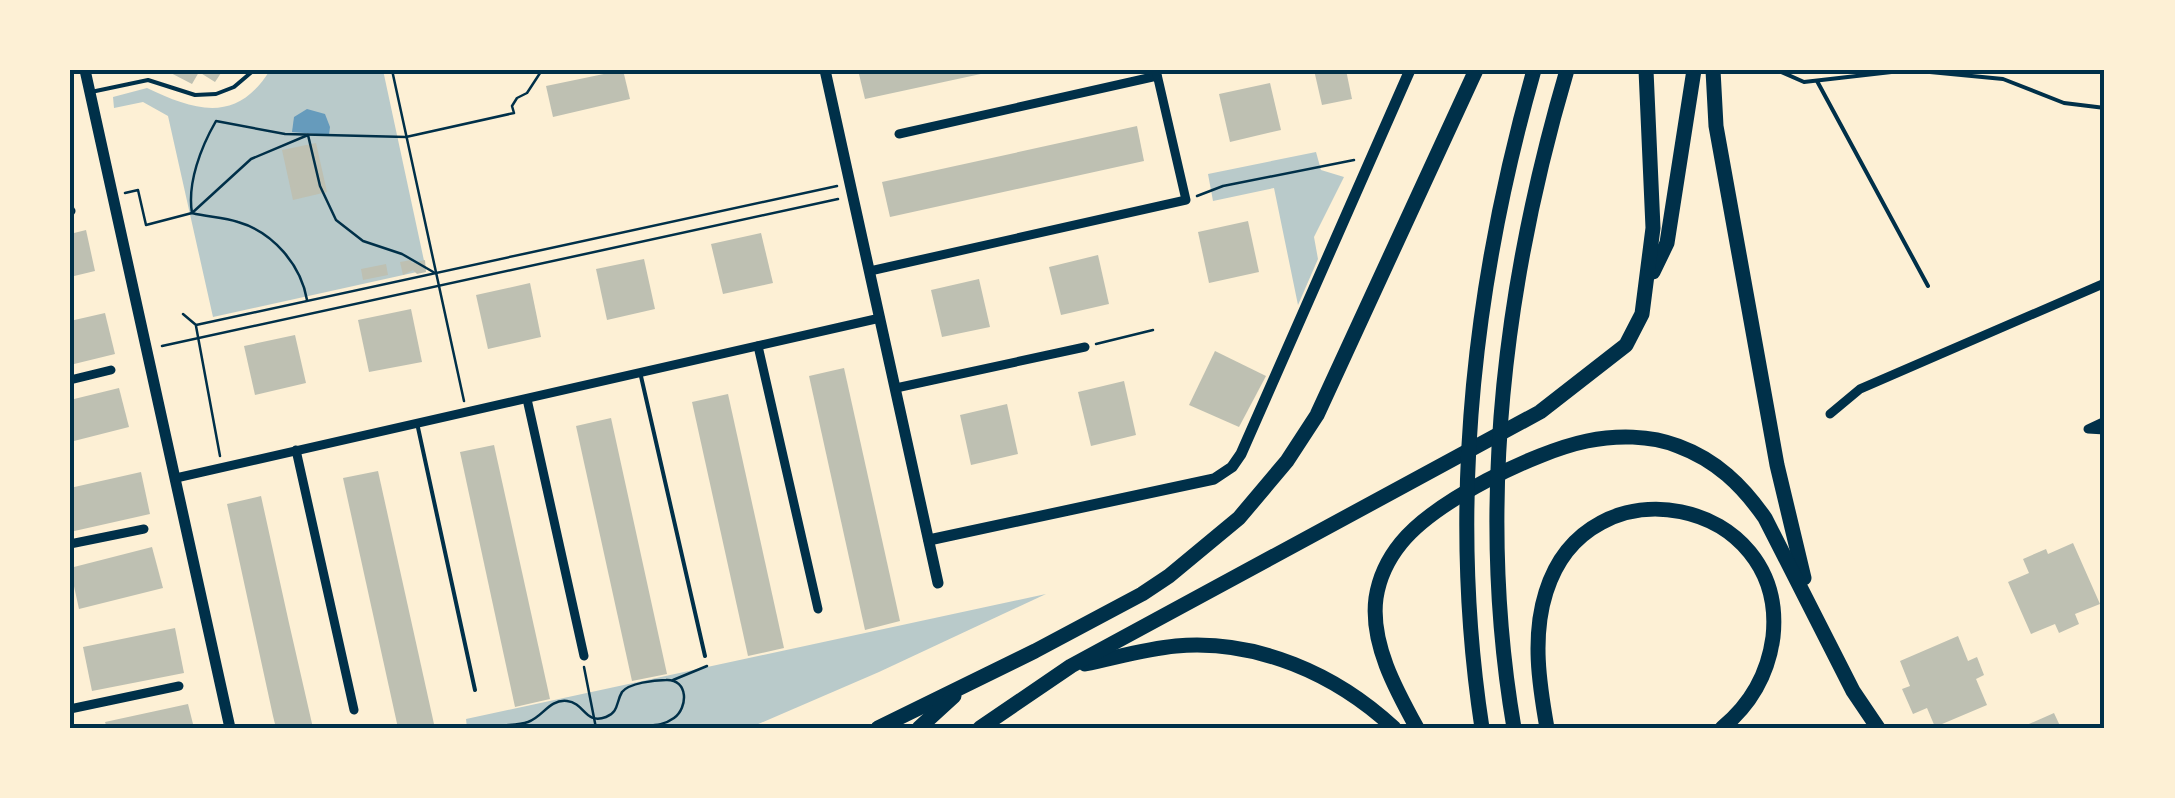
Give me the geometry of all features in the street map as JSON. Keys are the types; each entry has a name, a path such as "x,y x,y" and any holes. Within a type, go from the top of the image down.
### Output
{"highway":[{"path":"878,728 1142,594 1216,538 1270,484 1317,415 1476,70"},
{"path":"1517,127 1525,70"},
{"path":"1482,728 1466,550 1471,397 1493,230 1534,70"},
{"path":"1514,728 1502,636 1498,530 1503,378 1524,236 1567,70"},
{"path":"980,728 1071,666 1540,412 1600,369 1626,344 1642,314 1653,228 1646,70"},
{"path":"1646,284 1667,243 1694,70"},
{"path":"1714,70 1716,126 1777,465 1808,597"},
{"path":"1417,728 1385,661 1375,618 1381,578 1389,559 1420,524 1480,485 1566,446 1617,437 1676,445 1715,466 1747,493 1765,518 1854,691 1878,728"},
{"path":"1547,728 1538,644 1540,618 1552,576 1577,542 1598,526 1643,508 1672,508 1701,516 1727,531 1762,574 1772,604 1770,655 1746,704 1722,728"},
{"path":"1071,666 1176,646 1226,647 1300,666 1352,694 1390,724"},
{"path":"918,728 968,684"}],"street":[{"path":"85,70 230,728"},
{"path":"826,70 938,583"},
{"path":"929,540 1214,478 1232,467 1283,364 1410,70"},
{"path":"870,271 1186,200 1156,73 899,134"},
{"path":"1830,414 1860,389 2105,283"},
{"path":"176,478 880,318"},
{"path":"758,346 818,609"},
{"path":"896,388 1084,347"},
{"path":"70,380 110,370"},
{"path":"527,398 584,656"},
{"path":"2105,421 2088,429 2105,430"},
{"path":"296,450 354,710"},
{"path":"70,544 144,528"},
{"path":"70,710 179,686"}],"lane":[{"path":"90,92 148,80 195,95 216,94 234,87 254,70"},
{"path":"1778,70 1804,82 1909,70 2003,79 2064,102 2105,108"},
{"path":"1817,81 1928,286"},
{"path":"640,372 706,656"},
{"path":"417,423 474,690"}],"path":[{"path":"392,70 466,412"},
{"path":"192,213 190,201 198,161 216,121 308,136 406,137 514,113 516,98 527,93 542,70"},
{"path":"192,213 251,160 308,136"},
{"path":"308,136 326,204 346,231 363,242 402,254 436,274"},
{"path":"1186,200 1223,186 1375,156"},
{"path":"147,350 844,198 840,180"},
{"path":"196,325 837,186"},
{"path":"123,194 138,190 146,225 192,213 237,221 261,231 304,279 308,301"},
{"path":"184,314 196,325 222,467"},
{"path":"1084,347 1153,330"},
{"path":"584,656 596,728"},
{"path":"490,728 531,722 552,704 567,701 594,719 616,712 622,692 629,687 673,680 708,666 706,656"},
{"path":"630,728 658,726 683,710 684,692 673,680"}],"shaded area":[{"path":"270,70 383,70 426,270 213,317 168,116 143,102 114,108 113,97 147,88 198,107 214,108 244,99"},
{"path":"1316,152 1321,170 1344,177 1314,237 1318,259 1298,305 1274,188 1213,201 1208,174"},
{"path":"1046,594 749,728 467,728 466,719"}],"water":[{"path":"307,109 325,114 329,135 292,132 294,117"}],"building":[{"path":"165,70 223,70 215,82 199,72 192,84"},
{"path":"623,70 630,99 553,117 546,86"},
{"path":"858,70 989,70 990,72 865,99"},
{"path":"1314,70 1346,70 1352,99 1322,105"},
{"path":"1270,83 1281,130 1230,142 1219,94"},
{"path":"1137,126 1144,161 890,217 882,182"},
{"path":"316,143 327,192 293,200 282,150"},
{"path":"1248,221 1259,272 1209,283 1198,232"},
{"path":"86,230 95,271 70,277 70,234"},
{"path":"761,233 773,283 723,294 711,244"},
{"path":"1098,255 1109,304 1061,315 1049,267"},
{"path":"644,259 655,309 607,320 596,269"},
{"path":"425,260 426,272 417,274 413,270 403,275 400,262"},
{"path":"386,264 388,275 363,280 361,269"},
{"path":"979,279 990,327 942,337 931,290"},
{"path":"530,283 541,337 488,349 476,295"},
{"path":"411,309 422,362 369,372 358,320"},
{"path":"105,313 115,354 70,365 70,321"},
{"path":"295,335 306,383 255,395 244,346"},
{"path":"1215,351 1266,376 1239,427 1189,405"},
{"path":"844,368 900,621 865,630 809,376"},
{"path":"1124,381 1136,435 1091,446 1078,392"},
{"path":"119,388 129,427 70,442 70,400"},
{"path":"728,394 784,648 748,656 692,402"},
{"path":"1007,404 1018,454 971,465 960,415"},
{"path":"611,418 667,674 632,681 576,426"},
{"path":"494,445 550,699 515,707 460,452"},
{"path":"378,471 434,724 419,728 398,728 343,478"},
{"path":"141,472 150,514 70,532 70,488"},
{"path":"261,496 313,728 276,728 273,716 227,504"},
{"path":"2073,543 2100,604 2075,614 2079,624 2059,633 2055,624 2031,634 2008,582 2029,573 2023,559"},
{"path":"152,547 163,588 79,609 70,568"},
{"path":"175,628 184,673 92,691 83,647"},
{"path":"1958,636 1968,661 1977,657 1984,675 1976,679 1987,705 1935,727 1927,708 1913,714 1902,689 1910,686 1900,661"},
{"path":"188,704 194,728 107,728 105,722"},
{"path":"2054,713 2061,728 2020,728"}]}
